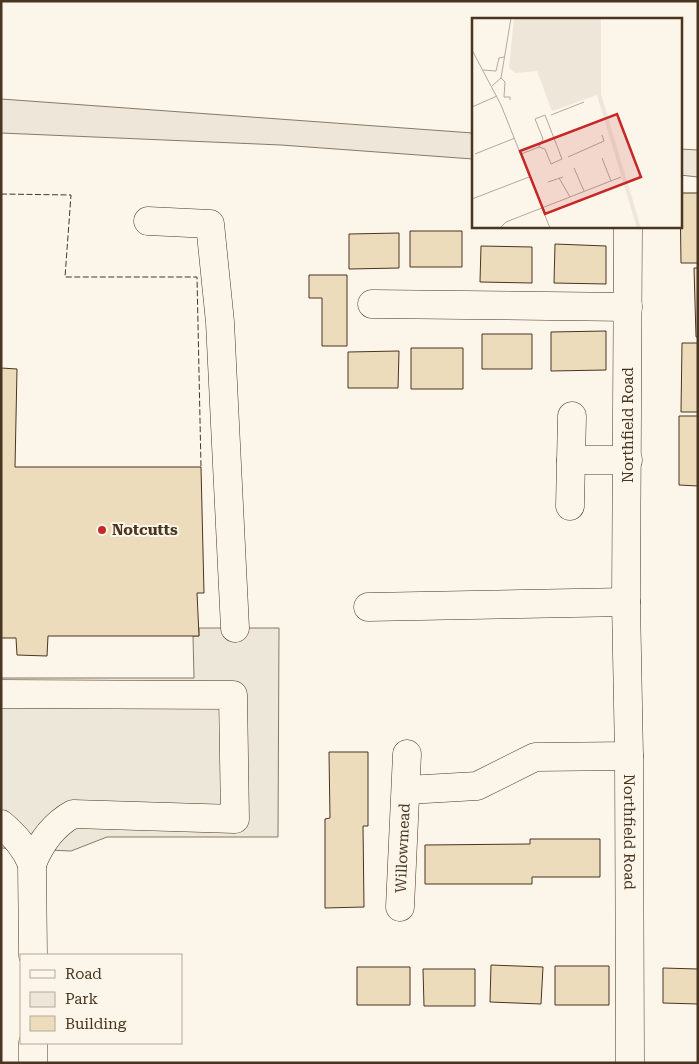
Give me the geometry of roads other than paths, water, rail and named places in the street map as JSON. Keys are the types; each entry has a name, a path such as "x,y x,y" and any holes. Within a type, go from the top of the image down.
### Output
{"street":[{"path":"148,221 210,224 220,322 235,628"},
{"name":"Northfield Road","path":"628,228 626,602 629,756 630,1063"},
{"path":"372,304 628,307"},
{"path":"570,506 572,416"},
{"path":"571,460 628,460"},
{"path":"368,607 626,602"},
{"path":"1,694 233,695 235,819 73,814 58,824 37,850 32,864 33,954"},
{"name":"Willowmead","path":"400,908 407,790 407,754"},
{"name":"Willowmead","path":"407,790 477,786 536,757 629,756"},
{"path":"1,824 15,836 26,851 32,864"},
{"path":"33,1044 33,1063"}],"place":[{"name":"Notcutts","path":"102,530"}]}
